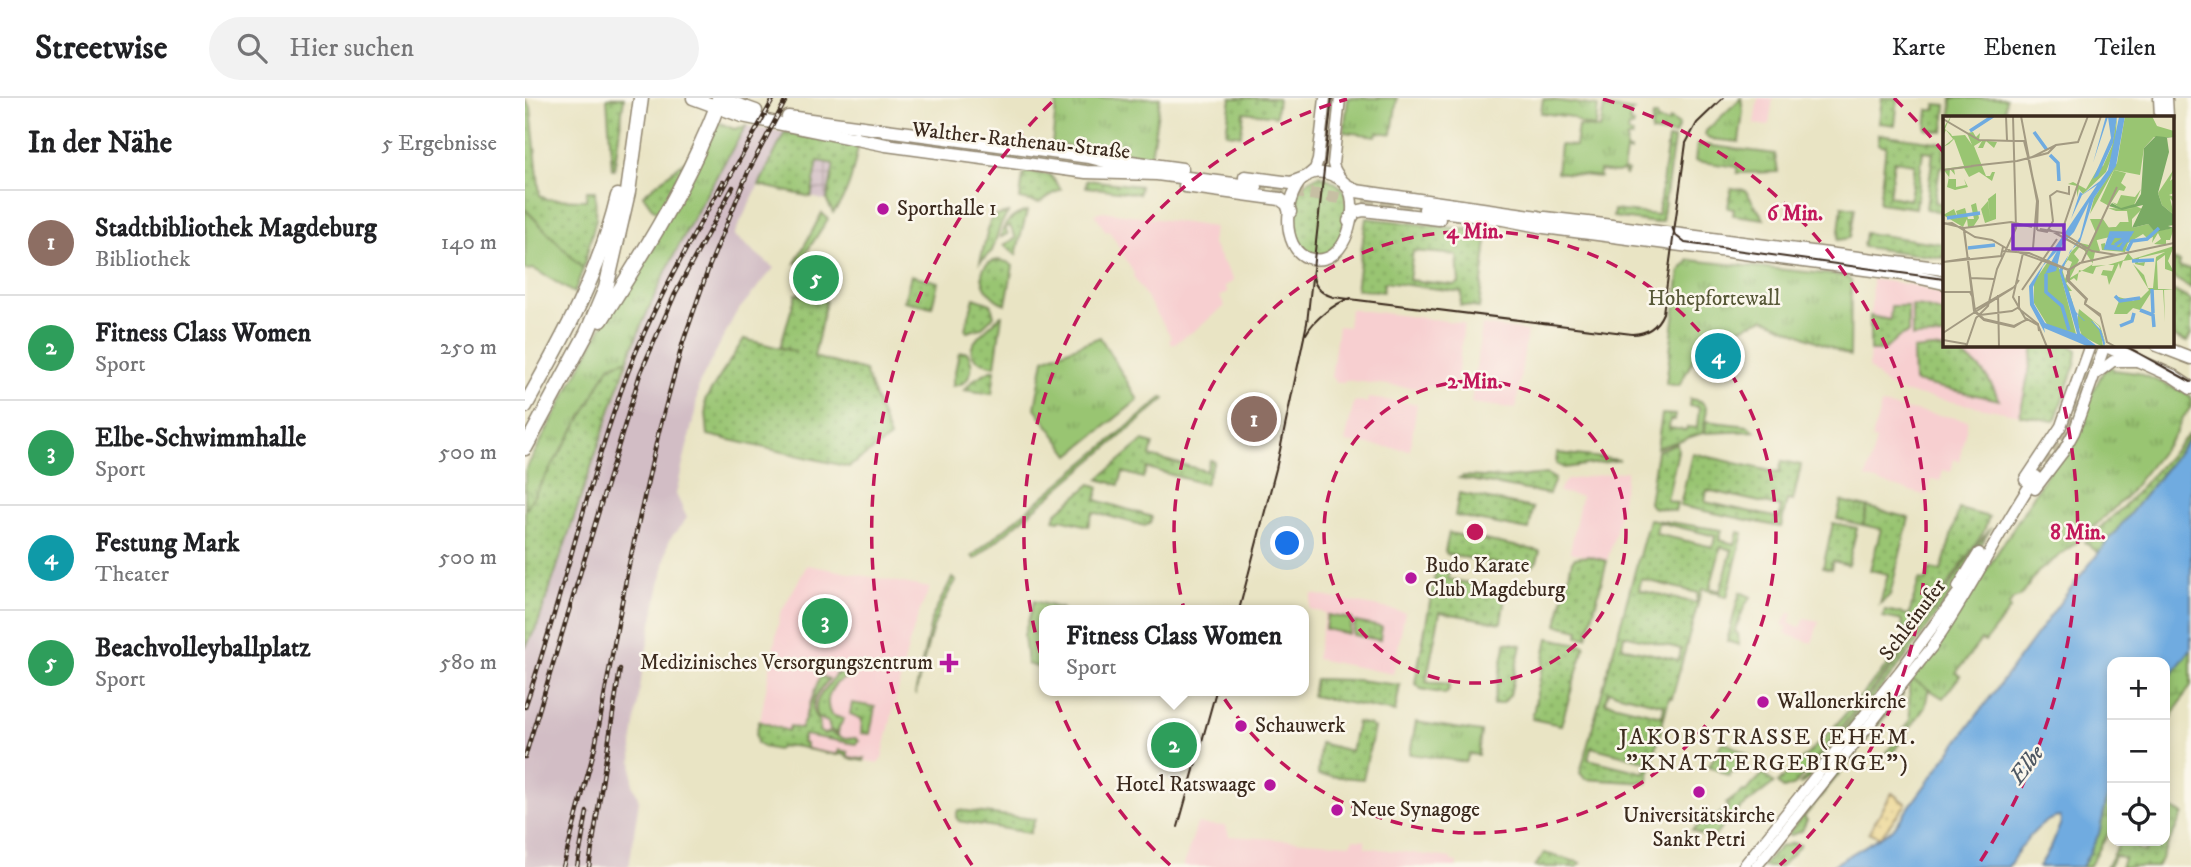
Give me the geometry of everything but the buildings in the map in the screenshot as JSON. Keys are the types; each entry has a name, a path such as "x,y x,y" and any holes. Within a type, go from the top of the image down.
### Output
{"highway":[{"path":"525,406 573,319 605,244 623,174 633,98"},
{"path":"560,386 587,333 613,266 635,154 641,98"},
{"path":"525,448 560,386 666,215 693,162 718,101"}],"main road":[{"path":"692,98 718,101"},
{"path":"1089,157 1291,183 1316,168 1325,98"},
{"path":"1340,98 1333,166 1345,184 1352,199 1349,221 1343,244 1335,254 1314,259 1304,256 1295,248 1289,236 1293,195 1306,176 1326,173 1345,184 1356,191 1507,211 1545,223 1903,274 1943,283"},
{"path":"2159,98 2159,116"},
{"path":"2167,98 2168,116"},
{"name":"Walther-Rathenau-Straße","path":"718,101 792,117 1089,157 1157,174"},
{"name":"Walther-Rathenau-Straße","path":"718,101 743,116 886,145 1087,172 1157,174 1256,187"},
{"path":"1087,172 1280,199 1290,212"},
{"path":"1425,209 1503,219 1678,234 1943,269"},
{"path":"1349,221 1355,212 1369,210 1504,228 1526,229 1545,223"},
{"path":"1665,242 1678,234"},
{"path":"1948,614 1998,522 2061,426 2090,346"},
{"path":"1948,614 1996,552 2019,512 2063,452 2077,427 2105,346"},
{"path":"2107,346 2143,361 2189,387"},
{"path":"2160,346 2190,358"},
{"path":"2095,375 2113,361 2143,361"},
{"name":"Schleinufer","path":"1756,867 1907,679 2036,476"},
{"name":"Schleinufer","path":"1743,867 1948,614"}],"shaded area":[{"path":"1758,98 1773,98 1769,126 1754,124"},
{"path":"746,126 785,132 734,235 774,268 736,313 699,384 676,494 687,518 669,540 643,667 632,746 633,786 639,800 629,867 525,867 525,649 537,626 647,309 711,185"},
{"path":"818,160 834,164 827,201 811,197"},
{"path":"1102,211 1214,227 1212,244 1234,281 1225,286 1228,292 1220,297 1225,306 1172,345 1169,340 1172,338 1133,276 1115,240 1109,231 1106,232 1095,214"},
{"path":"1872,279 1913,285 1943,295 1943,346 2034,346 2020,415 1902,392 1887,386 1869,368"},
{"path":"1350,309 1464,323 1456,388 1424,386 1422,389 1345,380 1344,383 1335,382 1335,379 1331,378 1338,326 1348,327"},
{"path":"1482,325 1527,331 1516,409 1471,403"},
{"path":"1368,398 1417,404 1410,450 1345,442 1354,402 1367,403"},
{"path":"1881,405 1968,420 1959,461 1954,459 1951,472 1943,470 1940,481 1932,479 1927,496 1866,478 1876,440 1872,439"},
{"path":"1627,471 1616,531 1607,561 1570,552 1581,496 1558,492 1563,484 1567,480"},
{"path":"807,565 930,588 909,643 882,758 878,763 757,737 780,614"},
{"path":"1312,594 1405,612 1393,674 1316,659 1325,613 1309,609"},
{"path":"1789,613 1793,613 1789,623 1801,627 1805,618 1819,621 1812,643 1785,634 1788,627 1782,625"},
{"path":"1197,824 1226,826 1229,836 1351,844 1353,839 1365,840 1365,847 1451,858 1451,861 1457,862 1456,867 1183,867"}],"green space":[{"path":"607,98 624,98 614,170 612,170"},
{"path":"1057,98 1160,98 1151,156 1052,144"},
{"path":"1231,98 1278,98 1276,116 1244,112 1241,135 1226,133"},
{"path":"1348,98 1397,98 1392,134 1377,132 1376,136 1344,132"},
{"path":"1741,98 1743,111 1739,142 1709,139 1705,135 1706,131"},
{"path":"1882,98 1898,98 1895,125 1879,123"},
{"path":"1952,98 2006,98 2004,116 1951,116"},
{"path":"1543,99 1598,106 1596,125 1594,127 1581,124 1572,117 1541,113"},
{"path":"525,100 531,108 540,196 546,199 586,200 587,191 595,191 596,219 583,269 525,209"},
{"path":"1936,104 1946,105 1943,132 1926,129 1928,110 1935,110"},
{"path":"1604,107 1636,111 1631,112 1629,123 1634,124 1629,127 1628,133 1633,134 1632,138 1627,138 1626,150 1630,152 1626,152 1623,170 1628,171 1626,175 1623,171 1599,171 1600,177 1557,172 1560,145 1575,146 1578,126 1600,129"},
{"path":"1653,116 1657,116 1657,121 1667,123 1670,119 1679,125 1675,135 1651,132"},
{"path":"718,122 734,129 746,126 682,240 628,359 609,366 586,410 525,510 525,471 624,285"},
{"path":"785,132 858,147 847,190 833,213 827,201 834,164 818,161 811,197 759,185"},
{"path":"1879,134 1943,143 1943,167 1940,167 1935,202 1943,204 1943,212 1926,209 1933,152 1923,151 1916,208 1879,203 1886,146 1878,144","holes":["1894,161 1915,164 1910,200 1889,196"]},
{"path":"1668,139 1674,139 1662,221 1656,223 1613,217 1614,210 1658,215"},
{"path":"1697,144 1775,154 1778,172 1737,173 1737,167 1695,161"},
{"path":"690,157 662,214 653,209 643,195"},
{"path":"1026,172 1050,175 1061,189 1039,203 1020,199 1023,175"},
{"path":"1319,175 1344,190 1347,204 1342,239 1326,254 1311,254 1296,241 1292,214 1301,188"},
{"path":"1087,180 1140,186 1139,194 1086,187"},
{"path":"1731,188 1745,190 1764,219 1733,215 1734,209 1728,208"},
{"path":"1842,206 1855,208 1850,238 1838,240"},
{"path":"525,209 583,269 574,293 534,269 525,270"},
{"path":"1027,211 1016,255 1004,245 1016,238 1010,226 1005,228 1008,234 1001,237 1002,232 1009,220"},
{"path":"822,213 828,219 800,262 795,263"},
{"path":"1008,213 1001,224 992,251 980,262 990,221 995,216"},
{"path":"1366,218 1488,232 1479,308 1460,305 1462,292 1384,282 1383,292 1356,289","holes":["1413,251 1457,255 1459,283 1455,285 1409,280"]},
{"path":"1865,233 1943,244 1943,258 1863,247"},
{"path":"807,259 832,264 825,298 799,292"},
{"path":"998,260 1013,266 1006,304 992,296 983,282 984,268"},
{"name":"Hohepfortewall","path":"1689,260 1845,276 1851,281 1850,356 1764,318 1701,345 1679,386 1666,384 1680,271"},
{"path":"2173,260 2179,262 2179,267 2191,269 2191,288 2173,278"},
{"path":"911,275 938,282 932,307 904,301"},
{"path":"2173,291 2191,300 2191,334 2187,342 2173,336"},
{"path":"796,294 826,301 814,357 865,371 890,438 849,467 708,435 705,400 744,339 796,352 780,347"},
{"path":"974,298 991,304 994,316 981,328 967,332 965,329"},
{"path":"1891,306 1908,306 1908,333 1883,351 1870,351 1870,316 1890,320"},
{"path":"1912,306 1943,313 1943,336 1912,337"},
{"path":"1001,315 995,366 973,356 971,350 980,336"},
{"path":"1100,337 1138,400 1070,455 1035,408 1044,359"},
{"path":"2030,346 2071,346 2077,350 2076,361 2053,421 2020,415 2034,347"},
{"path":"1933,348 1956,353 1974,363 1988,379 1999,400 1914,382 1913,350"},
{"path":"967,352 971,364 970,374 964,382 952,386 959,353"},
{"path":"628,359 537,626 525,648 525,510 586,410 609,366"},
{"path":"2110,365 2114,370 2138,373 2185,392 2191,397 2191,407 2176,433 2125,498 2077,542 2038,572 2020,597 2013,599 2009,605 2010,609 1985,642 1981,640 1956,673 1960,676 1943,698 1912,679 2013,529 2060,452 2103,372"},
{"path":"995,370 992,394 964,390 975,379"},
{"path":"1163,397 1165,399 975,559 972,556"},
{"path":"1690,399 1701,401 1707,409 1703,433 1657,448 1662,414 1675,415 1674,420 1670,420 1669,428 1697,428 1699,407 1689,406"},
{"path":"1706,421 1748,426 1755,431 1705,433"},
{"path":"2188,435 2190,437 2099,553 2084,542 2122,508"},
{"path":"1143,441 1153,444 1150,456 1206,471 1210,460 1214,461 1205,484 1147,468 1143,478 1123,472 1119,485 1098,479"},
{"path":"1677,443 1678,451 1667,500 1677,503 1675,511 1652,507 1649,503 1657,451"},
{"path":"1557,453 1620,460 1564,468 1556,464"},
{"path":"1692,453 1779,473 1782,461 1801,465 1793,501 1787,500 1781,527 1680,506","holes":["1707,490 1781,507 1779,518 1705,502"]},
{"path":"1547,474 1555,479 1549,494 1459,478 1504,478"},
{"path":"1091,484 1099,487 1096,500 1152,517 1150,523 1145,526 1093,512 1088,526 1061,519 1054,520 1056,513"},
{"path":"1459,493 1533,508 1529,530 1455,516"},
{"path":"1841,501 1867,507 1863,525 1837,519"},
{"path":"1867,507 1909,518 1890,595 1880,604 1888,574 1870,570 1881,529 1863,525"},
{"path":"1959,509 1989,517 1983,533 1911,639 1905,636 1907,631 1902,626 1903,621 1883,617 1885,610 1909,615 1919,580 1926,581 1930,569 1941,571"},
{"path":"1649,519 1722,530 1719,540 1735,544 1738,532 1743,533 1727,597 1702,589 1647,783 1585,779 1580,773","holes":["1658,522 1715,536 1713,547 1656,534","1721,547 1732,550 1720,591 1710,588","1641,579 1698,593 1696,603 1639,590","1624,635 1681,649 1679,660 1622,647","1608,691 1664,705 1662,716 1605,702","1591,747 1648,762 1645,773 1588,759"]},
{"path":"1833,523 1857,528 1848,565 1833,561 1831,569 1823,567"},
{"path":"1991,528 1954,589 1911,651 1807,780 1799,785 1911,644"},
{"path":"1449,533 1540,551 1533,566 1520,568 1447,554 1445,551"},
{"path":"1588,556 1607,561 1587,637 1578,636 1579,630 1557,625 1572,561"},
{"path":"1442,562 1456,565 1456,570 1449,569 1448,579 1506,590 1501,623 1440,612 1426,682 1449,684 1445,694 1421,689 1415,683 1437,565"},
{"path":"952,578 956,581 935,623 915,695 932,617"},
{"path":"1740,592 1751,597 1735,631 1739,645 1727,641"},
{"path":"1034,601 1048,605 1039,605 1039,668 1027,664 1024,635"},
{"path":"1327,615 1352,619 1349,634 1325,629"},
{"path":"1355,622 1382,627 1380,640 1353,635"},
{"path":"1904,637 1910,641 1894,662 1795,785 1784,789 1778,783 1827,735 1906,644 1902,639"},
{"path":"1548,638 1585,645 1561,725 1532,719"},
{"path":"1506,642 1521,645 1510,695 1503,703 1493,705"},
{"path":"2191,649 2191,685 2170,720 2170,676"},
{"path":"847,671 849,677 837,683 828,697 831,715 844,719 838,734 830,730 828,722 818,718 816,704 836,673"},
{"path":"1915,675 1929,686 1925,707 1891,755 1887,752 1910,721 1909,686"},
{"path":"820,676 829,679 814,700 813,711 820,723 819,731 845,739 856,738 859,741 856,744 804,735 802,743 806,744 806,748 791,746 777,750 763,747 757,743 756,734 759,721 788,731 790,726 801,729"},
{"path":"1315,679 1400,685 1395,712 1312,696"},
{"path":"1901,693 1903,695 1899,703 1897,702 1804,817 1807,820 1802,831 1789,836 1788,834"},
{"path":"852,703 875,707 870,734 861,733 862,719 850,714"},
{"path":"1357,722 1374,728 1363,779 1318,775 1320,743 1351,751"},
{"path":"1416,722 1481,732 1478,755 1469,754 1466,762 1410,754"},
{"path":"1723,741 1748,755 1736,773 1732,771 1729,776 1709,766"},
{"path":"839,750 848,752 848,757 865,758 864,761 848,758 843,754 837,754"},
{"path":"1763,774 1774,783 1735,813 1711,840 1692,830 1709,819 1711,821 1728,807 1726,804 1745,792"},
{"path":"2107,799 2107,836 2089,867 2082,867 2099,834"},
{"path":"2170,808 2183,814 2170,840"},
{"path":"958,810 1035,819 1030,833 959,821 956,817"},
{"path":"1793,843 1800,845 1781,867 1761,867 1780,847"},
{"path":"2117,846 2138,846 2137,849 2145,852 2148,846 2167,846 2157,867 2121,867 2124,859 2115,855 2109,867 2106,867"},
{"path":"1544,853 1581,863 1577,867 1535,867"}],"sand":[{"path":"1892,793 1906,804 1880,837 1869,832"}],"water":[{"name":"Elbe","path":"2191,437 2191,649 2170,676 2170,657 2107,657 2107,799 2099,834 2082,867 2039,867 2051,847 2061,822 2060,817 2052,818 2037,829 2008,867 1830,867 1893,829 2073,585"}],"tunnel":[{"path":"1256,187 1425,209"},
{"path":"2036,476 2067,429 2097,346"}],"tram line":[{"path":"1240,605 1276,469 1307,323 1332,98"},
{"path":"1313,270 1317,287 1333,297 1632,334 1647,331 1655,326 1663,313 1686,143 1697,123 1723,98"},
{"path":"1672,227 1675,235 1685,243 1943,279"},
{"path":"1306,334 1325,312 1351,298"},
{"path":"2126,346 2191,382"},
{"path":"1178,827 1215,696"}],"railway":[{"path":"721,193 774,98"},
{"path":"563,867 595,747 628,569 659,431 683,342 709,267 748,172 787,98"},
{"path":"525,707 600,455 628,372 660,299 723,182"},
{"path":"525,757 640,374 675,294 733,187"},
{"path":"589,867 620,669"},
{"path":"577,867 587,812"}],"place":[{"name":"Sporthalle 1","path":"883,209"},
{"name":"Beachvolleyballplatz","path":"816,278"},
{"name":"Festung Mark","path":"1718,356"},
{"name":"Stadtbibliothek Magdeburg","path":"1254,419"},
{"name":"Budo Karate Club Magdeburg","path":"1411,578"},
{"name":"Elbe-Schwimmhalle","path":"825,621"},
{"name":"Medizinisches Versorgungszentrum","path":"949,663"},
{"name":"Wallonerkirche","path":"1763,702"},
{"name":"Schauwerk","path":"1241,726"},
{"name":"Fitness Class Women","path":"1174,745"},
{"name":"Hotel Ratswaage","path":"1270,785"},
{"name":"Universitätskirche Sankt Petri","path":"1699,792"},
{"name":"Neue Synagoge","path":"1337,810"}],"district":[{"name":"JAKOBSTRASSE (EHEM. \"KNATTERGEBIRGE\")","path":"1768,750"}]}
